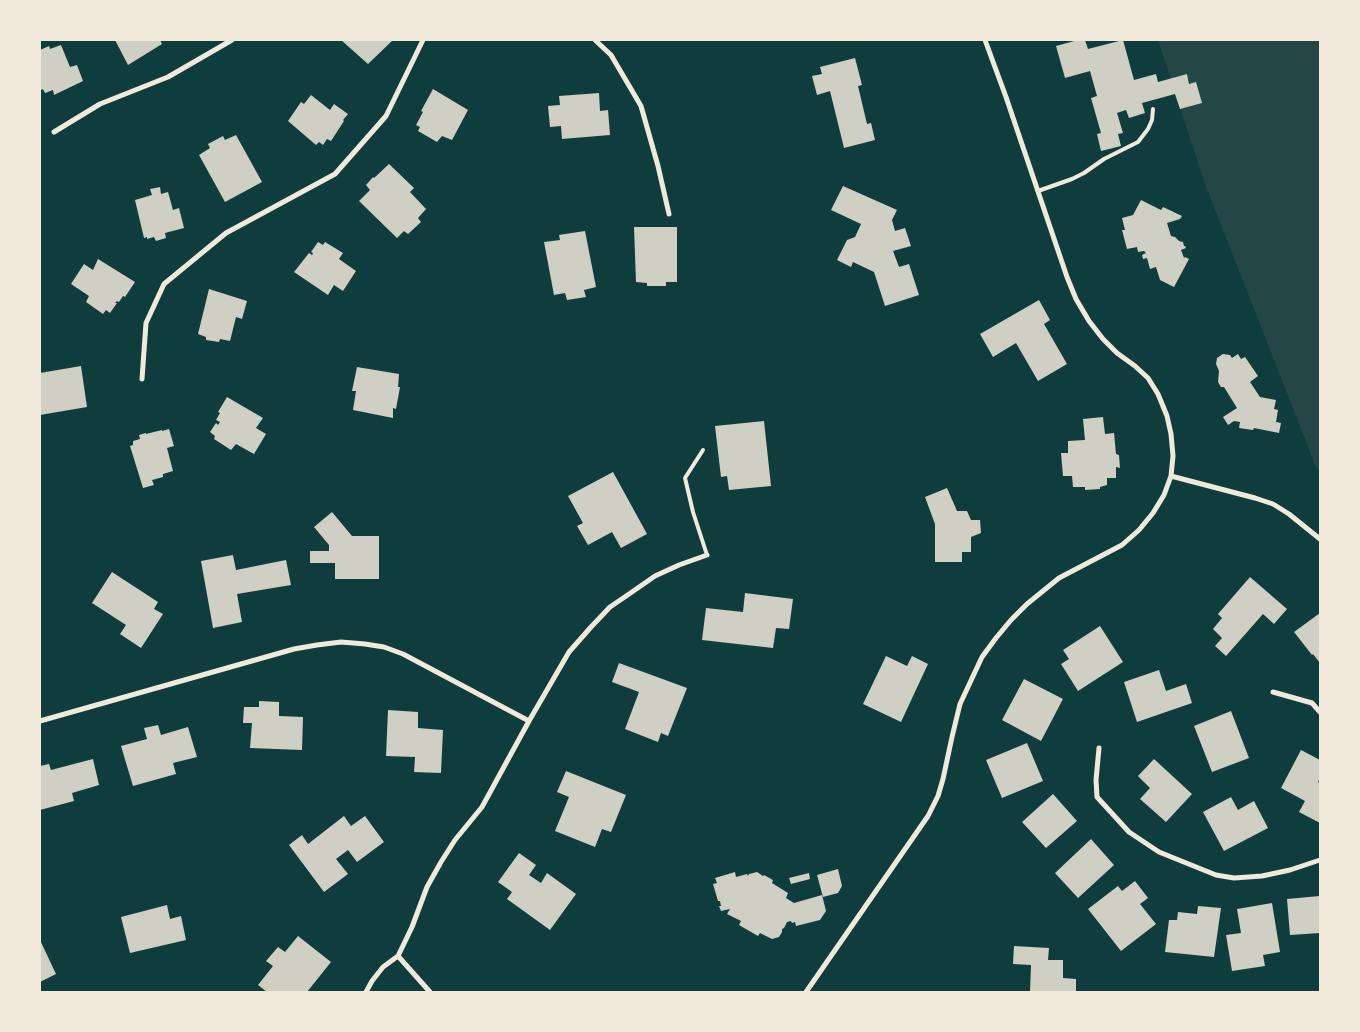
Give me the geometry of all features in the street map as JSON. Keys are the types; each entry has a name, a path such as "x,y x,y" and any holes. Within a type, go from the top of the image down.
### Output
{"street":[{"path":"54,132 100,104 168,77 232,40"},
{"path":"142,378 146,323 164,284 226,233 335,174 386,116 423,40"},
{"path":"595,40 611,55 641,106 669,214"},
{"path":"806,992 928,816 938,796 943,779 960,704 982,657 1011,620 1044,589 1075,568 1122,545 1139,530 1153,513 1164,495 1171,476 1173,456 1168,416 1148,378 1103,339 1089,321 1081,306 1067,277 985,40"},
{"path":"1171,476 1273,504 1289,514 1320,539"},
{"path":"366,992 383,967 398,956 412,927 427,887 441,862 482,807 569,652 610,608 654,576 707,555"},
{"path":"40,721 294,649 341,642 384,647 403,654 529,721"},
{"path":"1273,692 1312,703 1320,712"},
{"path":"1099,748 1096,780 1097,796 1129,832 1159,852 1216,875 1234,878 1262,876 1290,870 1320,860"},
{"path":"398,956 430,992"}],"lane":[{"path":"1038,191 1072,179 1104,159 1138,142 1152,120 1153,108"},
{"path":"704,450 685,478 693,512 707,555"}],"shaded area":[{"path":"1158,40 1320,40 1320,471 1316,467 1205,184"}],"building":[{"path":"115,40 160,40 162,44 128,65"},
{"path":"341,40 393,40 368,64"},
{"path":"1085,40 1088,49 1123,40 1134,80 1156,74 1158,82 1187,74 1189,84 1196,82 1202,103 1180,109 1175,94 1142,103 1145,113 1129,118 1126,110 1117,113 1123,133 1118,134 1121,146 1101,151 1097,134 1101,133 1091,98 1097,96 1090,71 1065,78 1056,46"},
{"path":"61,45 70,67 77,65 83,81 54,95 53,90 45,93 40,87 40,50 49,46 50,49"},
{"path":"855,58 862,85 858,86 867,124 871,123 875,140 844,148 830,91 817,95 812,76 822,74 820,67"},
{"path":"433,89 468,110 452,140 442,136 437,142 418,131 420,127 416,125 423,112 421,111"},
{"path":"599,93 600,111 608,110 610,135 562,139 561,126 550,127 548,106 560,105 559,96"},
{"path":"311,95 330,110 334,104 348,114 331,141 327,139 323,145 319,142 316,145 288,121 301,102 304,104"},
{"path":"236,135 262,182 225,202 199,155 210,148 208,144 223,136 225,140"},
{"path":"389,164 414,188 410,192 426,209 418,218 421,222 408,234 404,231 397,238 359,201 370,190 366,185"},
{"path":"843,186 897,210 892,220 895,231 905,228 911,246 893,251 899,267 909,264 919,295 885,306 874,272 853,262 851,267 837,260 847,240 855,237 861,224 831,210"},
{"path":"160,187 161,194 168,192 173,210 179,208 184,228 165,233 166,238 156,241 154,237 144,238 135,200 152,195 150,189"},
{"path":"1141,200 1161,210 1163,207 1182,216 1180,219 1167,223 1171,236 1183,242 1186,248 1181,250 1184,258 1189,259 1174,287 1160,280 1156,267 1150,269 1147,258 1143,259 1142,255 1146,253 1144,251 1138,252 1137,247 1127,249 1122,230 1125,230 1122,218 1133,215"},
{"path":"634,227 677,227 677,282 666,282 666,286 647,286 647,283 636,282"},
{"path":"585,231 596,287 584,290 586,297 567,300 565,293 554,295 544,242 560,240 559,235"},
{"path":"318,242 323,245 325,242 343,253 339,259 356,271 343,291 334,285 328,295 294,272 309,253 312,255 313,253 311,252"},
{"path":"98,259 135,282 125,297 123,296 119,302 115,303 117,303 110,313 106,310 103,314 86,302 89,296 71,284 84,264 93,270"},
{"path":"209,289 247,301 242,319 236,317 230,341 220,339 219,342 206,340 206,337 198,334"},
{"path":"1039,300 1050,320 1044,324 1067,364 1038,381 1016,343 993,357 980,334"},
{"path":"1223,354 1230,355 1232,358 1238,354 1241,359 1245,357 1258,376 1250,382 1260,397 1276,400 1274,409 1278,410 1276,422 1281,423 1279,433 1254,428 1253,430 1239,428 1240,422 1234,421 1228,425 1223,417 1237,408 1224,387 1221,387 1218,382 1217,358"},
{"path":"81,366 87,407 40,415 40,373"},
{"path":"357,367 399,374 398,387 400,387 396,409 393,408 393,418 353,410 356,391 352,391"},
{"path":"227,397 263,418 256,428 266,434 254,454 236,444 231,450 214,439 215,436 210,432 216,423 218,425 220,422 216,420 220,413 218,412"},
{"path":"1103,417 1105,434 1114,433 1116,454 1119,455 1120,468 1116,467 1116,478 1107,478 1107,485 1100,487 1100,489 1085,490 1085,487 1073,487 1072,476 1063,476 1061,453 1068,453 1068,441 1085,440 1083,419"},
{"path":"764,421 771,486 729,490 727,476 721,477 715,426"},
{"path":"169,429 174,446 167,448 173,471 163,474 163,477 152,480 154,485 143,488 130,446 133,445 133,441 140,439 139,435"},
{"path":"613,472 647,534 621,548 612,532 588,545 577,526 583,523 568,496"},
{"path":"947,488 957,511 967,511 971,520 980,520 981,533 971,537 971,552 962,552 962,562 935,562 935,524 925,497"},
{"path":"332,512 352,536 379,536 379,579 335,579 335,563 310,563 310,551 329,551 329,545 314,527"},
{"path":"233,555 236,570 286,560 291,585 237,594 242,622 213,628 201,561"},
{"path":"112,572 158,602 154,609 163,614 141,648 120,634 126,625 92,603"},
{"path":"1250,577 1287,609 1274,624 1263,614 1226,656 1215,646 1222,638 1213,629 1222,618 1218,614"},
{"path":"745,593 793,599 789,629 776,628 773,648 702,640 706,608 743,612"},
{"path":"1320,613 1320,663 1294,632"},
{"path":"1100,626 1123,662 1078,691 1061,664 1069,659 1063,650"},
{"path":"886,656 907,666 912,656 928,664 901,722 863,704"},
{"path":"619,663 687,688 668,736 661,733 658,742 625,729 639,692 612,682"},
{"path":"1159,670 1166,691 1186,684 1192,703 1137,722 1124,682"},
{"path":"1024,679 1063,699 1041,741 1002,720"},
{"path":"259,701 279,702 279,716 303,717 302,750 250,748 252,723 243,723 244,707 259,707"},
{"path":"388,710 418,712 418,728 443,730 441,773 414,772 415,757 386,756"},
{"path":"1231,711 1249,758 1212,772 1194,726"},
{"path":"158,725 161,735 188,727 197,757 173,763 176,774 133,786 121,746 147,739 144,728"},
{"path":"1027,743 1043,781 1002,798 986,760"},
{"path":"1301,750 1320,760 1320,778 1318,782 1320,783 1320,823 1299,812 1305,801 1281,788"},
{"path":"93,759 99,785 72,793 74,801 40,810 40,766 49,764 51,770"},
{"path":"1154,759 1192,794 1166,822 1140,799 1150,788 1138,776"},
{"path":"566,771 626,795 611,832 602,829 595,847 555,831 569,797 557,792"},
{"path":"1053,794 1077,821 1046,848 1022,822"},
{"path":"1231,797 1238,810 1254,801 1268,828 1224,851 1203,812"},
{"path":"344,816 351,826 365,816 384,842 357,862 348,850 336,859 348,874 324,892 289,845 302,835 308,844"},
{"path":"1091,839 1114,865 1078,898 1055,873"},
{"path":"519,853 536,865 529,875 541,883 547,873 576,894 550,930 507,899 512,892 498,882"},
{"path":"838,869 842,886 838,893 823,897 817,875"},
{"path":"735,872 736,877 747,874 748,876 757,872 764,875 773,880 772,883 788,893 786,898 794,903 822,895 826,911 820,920 796,926 795,922 787,922 779,937 772,939 760,933 758,936 739,925 741,921 727,914 730,909 721,911 719,906 721,906 720,901 718,901 713,884 717,883 715,878"},
{"path":"809,873 810,879 791,884 789,878"},
{"path":"1135,881 1148,898 1140,904 1156,924 1121,951 1088,909 1118,886 1122,891"},
{"path":"1320,896 1320,933 1290,935 1287,899"},
{"path":"1272,903 1280,952 1263,955 1265,966 1232,971 1226,935 1241,933 1237,909"},
{"path":"167,905 170,919 181,916 186,940 130,953 121,917"},
{"path":"1198,906 1221,908 1214,957 1165,952 1169,920 1177,920 1178,912 1197,914"},
{"path":"298,936 331,962 307,992 267,992 258,985 273,966 266,961 278,947 285,952"},
{"path":"40,940 56,974 40,982"},
{"path":"1014,946 1049,948 1048,960 1063,960 1063,978 1076,979 1076,992 1030,992 1031,965 1013,964"}]}
